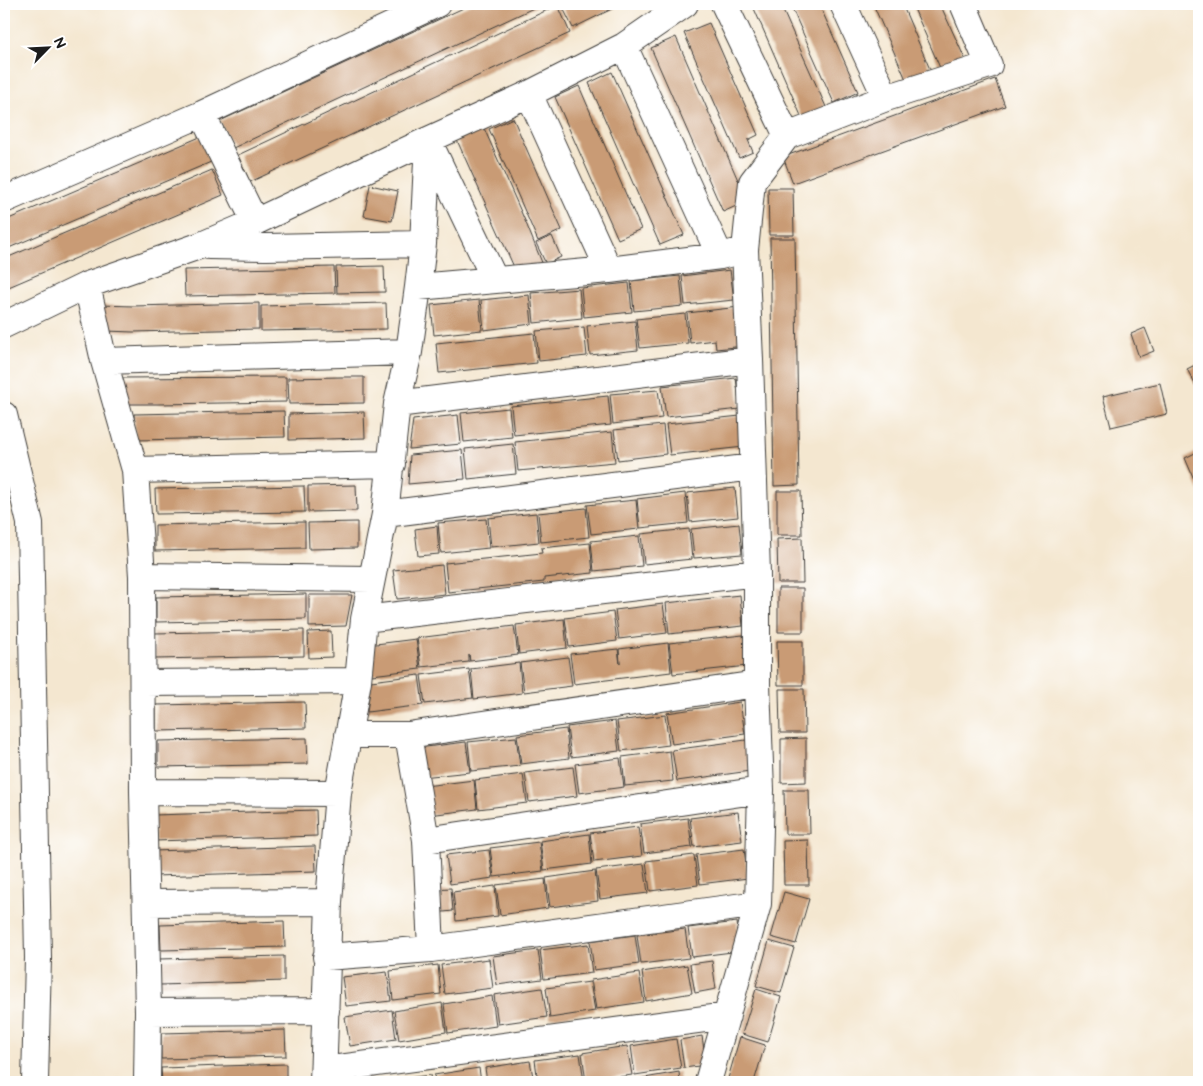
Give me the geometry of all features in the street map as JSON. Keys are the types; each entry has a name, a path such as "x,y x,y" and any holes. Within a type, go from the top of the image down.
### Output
{"street":[{"path":"4,200 202,114 436,4"},
{"path":"4,325 87,285 199,246 255,222 529,94 624,46 685,4"},
{"path":"724,4 787,136"},
{"path":"843,4 886,98"},
{"path":"708,1082 758,904 761,790 757,684 757,573 745,250 752,182 787,136 886,98 989,65 963,4"},
{"path":"624,46 720,256"},
{"path":"529,94 608,270"},
{"path":"202,114 255,222"},
{"path":"428,140 423,244 418,287 409,352 397,404 392,464 385,514 364,619 358,681 338,793 326,958 324,1076 727,1016"},
{"path":"428,140 495,280"},
{"path":"199,246 302,247 423,244"},
{"path":"418,287 608,270 720,256 745,250"},
{"path":"87,285 104,361 135,470 142,576 144,683 143,792 148,1012 147,1082"},
{"path":"104,361 409,352"},
{"path":"397,404 750,360"},
{"path":"4,415 30,523 38,958 35,1082"},
{"path":"135,470 392,464"},
{"path":"385,514 753,467"},
{"path":"364,619 757,573"},
{"path":"142,576 371,579"},
{"path":"144,683 358,681"},
{"path":"348,736 408,735 757,684"},
{"path":"408,735 426,840 431,949"},
{"path":"426,840 761,790"},
{"path":"143,792 338,793"},
{"path":"146,903 329,902"},
{"path":"326,958 431,949 758,904"},
{"path":"148,1012 326,1011"}],"building":[{"path":"472,4 542,4 233,148 220,121"},
{"path":"561,4 622,4 573,28"},
{"path":"752,4 780,4 826,107 802,118"},
{"path":"790,4 819,4 858,92 834,103"},
{"path":"873,4 902,4 932,74 908,84"},
{"path":"912,4 940,4 965,59 941,70"},
{"path":"558,5 570,33 250,182 238,155"},
{"path":"709,23 758,135 748,140 753,152 739,158 684,33"},
{"path":"676,37 747,201 723,212 651,48"},
{"path":"612,72 684,235 660,245 589,83"},
{"path":"995,79 1005,106 793,183 783,157"},
{"path":"579,86 641,229 618,239 555,97"},
{"path":"513,118 562,230 538,241 489,129"},
{"path":"483,126 543,265 514,267 456,138"},
{"path":"200,137 211,162 4,250 4,221"},
{"path":"212,170 223,195 4,289 4,259"},
{"path":"370,185 398,191 392,221 364,216"},
{"path":"768,188 793,188 794,235 769,235"},
{"path":"552,236 561,257 546,264 536,243"},
{"path":"770,238 795,238 799,485 774,486"},
{"path":"384,266 385,292 337,293 336,267"},
{"path":"334,267 335,293 185,296 184,270"},
{"path":"730,270 734,300 685,305 682,276"},
{"path":"680,276 683,306 634,311 631,281"},
{"path":"629,283 632,312 584,317 581,288"},
{"path":"579,289 582,318 534,323 531,293"},
{"path":"529,295 532,324 484,330 481,300"},
{"path":"479,300 482,330 434,335 431,305"},
{"path":"259,303 259,329 133,332 106,331 100,305 133,306"},
{"path":"386,303 387,329 261,331 261,306"},
{"path":"739,307 744,346 716,349 715,340 690,343 687,313"},
{"path":"685,314 688,343 640,348 636,319"},
{"path":"635,321 638,350 590,355 587,326"},
{"path":"584,327 587,356 539,361 536,331"},
{"path":"1145,328 1154,351 1139,357 1131,334"},
{"path":"534,333 537,363 439,373 436,343"},
{"path":"1199,363 1199,392 1187,369"},
{"path":"286,377 286,402 158,404 127,404 120,378"},
{"path":"364,377 364,403 289,404 288,378"},
{"path":"736,378 740,409 666,417 662,386"},
{"path":"1160,383 1167,414 1111,427 1103,396"},
{"path":"658,390 662,418 613,424 610,394"},
{"path":"608,396 611,425 514,435 511,406"},
{"path":"509,408 512,437 464,442 461,413"},
{"path":"284,411 285,437 135,440 134,414"},
{"path":"364,412 365,438 289,440 289,414"},
{"path":"458,415 461,444 409,449 413,420"},
{"path":"740,416 744,447 670,455 666,424"},
{"path":"663,425 666,454 618,460 614,430"},
{"path":"612,432 615,462 518,471 515,442"},
{"path":"513,444 516,474 468,479 465,449"},
{"path":"462,450 465,479 408,484 410,455"},
{"path":"1199,451 1199,491 1185,458"},
{"path":"356,485 357,511 308,512 308,486"},
{"path":"304,486 305,512 156,514 155,489"},
{"path":"735,488 738,517 690,522 687,493"},
{"path":"777,491 801,491 802,535 777,535"},
{"path":"685,493 688,523 640,528 637,499"},
{"path":"636,500 639,529 591,534 587,505"},
{"path":"586,508 589,537 541,542 538,513"},
{"path":"536,513 539,542 491,547 488,518"},
{"path":"486,519 489,548 441,553 438,523"},
{"path":"305,522 305,548 155,551 155,525"},
{"path":"357,522 357,548 309,549 308,523"},
{"path":"739,524 742,554 694,558 691,529"},
{"path":"437,526 439,554 418,556 415,529"},
{"path":"689,529 692,559 644,564 641,534"},
{"path":"639,536 642,566 594,571 591,541"},
{"path":"802,538 803,583 778,583 777,539"},
{"path":"590,543 593,573 544,578 544,582 448,592 445,563 542,553 541,548"},
{"path":"442,565 445,594 397,599 393,570"},
{"path":"778,588 803,588 803,632 778,632"},
{"path":"306,594 306,619 156,622 156,597"},
{"path":"309,595 352,595 346,626 309,627"},
{"path":"740,595 743,626 669,634 666,603"},
{"path":"663,604 667,633 619,639 615,610"},
{"path":"613,612 617,641 569,647 565,618"},
{"path":"564,619 567,648 519,654 516,625"},
{"path":"514,626 518,655 470,661 469,655 469,662 421,667 417,638"},
{"path":"304,630 304,656 155,659 154,633"},
{"path":"331,631 332,657 309,658 308,632"},
{"path":"743,635 747,666 673,674 669,643"},
{"path":"416,639 420,669 372,675 368,645"},
{"path":"777,641 803,641 803,685 778,685"},
{"path":"668,643 671,672 574,684 570,654 618,649 620,664 619,649"},
{"path":"568,657 572,686 524,692 520,663"},
{"path":"519,663 522,693 474,699 471,669"},
{"path":"469,669 473,698 425,704 421,675"},
{"path":"419,675 423,705 367,712 371,681"},
{"path":"779,689 804,689 805,733 780,733"},
{"path":"305,702 306,728 156,731 156,705"},
{"path":"740,702 745,734 672,744 667,713"},
{"path":"665,715 669,745 621,751 617,721"},
{"path":"615,721 619,751 571,757 567,727"},
{"path":"566,729 569,758 521,764 517,735"},
{"path":"516,737 520,766 471,771 468,742"},
{"path":"307,738 308,764 158,767 158,741"},
{"path":"806,738 806,782 781,783 781,739"},
{"path":"746,740 750,771 677,781 672,750"},
{"path":"466,742 470,772 422,777 418,748"},
{"path":"670,751 673,781 625,786 622,757"},
{"path":"620,758 624,787 579,793 575,764"},
{"path":"573,767 577,796 529,802 525,773"},
{"path":"523,774 527,803 478,809 475,780"},
{"path":"474,780 477,809 429,815 425,786"},
{"path":"784,790 809,790 810,834 785,834"},
{"path":"316,810 317,836 155,841 154,815"},
{"path":"738,812 742,841 694,847 690,818"},
{"path":"688,818 692,847 644,853 640,824"},
{"path":"638,827 642,856 594,862 590,833"},
{"path":"589,834 592,864 544,870 540,841"},
{"path":"808,840 809,885 784,885 783,841"},
{"path":"539,842 543,871 494,877 490,848"},
{"path":"315,846 316,871 154,876 153,851"},
{"path":"744,849 748,878 700,884 696,855"},
{"path":"489,850 493,878 450,884 446,855"},
{"path":"694,855 698,885 650,891 646,861"},
{"path":"644,864 648,893 600,899 596,870"},
{"path":"595,871 598,901 550,907 546,878"},
{"path":"545,879 548,908 500,915 496,885"},
{"path":"495,886 498,916 456,921 453,892"},
{"path":"451,888 453,911 434,913 432,889"},
{"path":"784,892 809,899 796,944 771,937"},
{"path":"284,921 285,947 161,950 160,925"},
{"path":"737,922 740,951 692,957 688,928"},
{"path":"685,929 689,958 641,964 637,935"},
{"path":"635,935 639,964 594,970 590,941"},
{"path":"769,941 794,948 781,993 756,986"},
{"path":"588,944 592,973 544,979 540,950"},
{"path":"538,950 542,979 497,985 493,956"},
{"path":"284,956 284,981 160,985 159,959"},
{"path":"489,959 493,988 445,994 441,965"},
{"path":"712,961 716,989 695,993 690,964"},
{"path":"438,965 441,994 393,1000 390,971"},
{"path":"687,965 692,993 646,1001 642,972"},
{"path":"387,972 391,1001 346,1006 342,977"},
{"path":"639,973 644,1002 596,1009 591,980"},
{"path":"590,982 595,1011 550,1018 546,988"},
{"path":"542,988 547,1017 498,1024 494,995"},
{"path":"756,989 781,997 768,1042 742,1034"},
{"path":"492,996 496,1026 448,1033 444,1004"},
{"path":"442,1003 446,1032 399,1040 394,1011"},
{"path":"392,1010 396,1039 350,1046 345,1017"},
{"path":"285,1030 286,1056 161,1059 161,1033"},
{"path":"702,1036 706,1065 684,1068 680,1040"},
{"path":"740,1037 765,1045 754,1082 727,1082"},
{"path":"676,1039 681,1068 635,1075 631,1046"},
{"path":"627,1046 632,1075 586,1082 582,1053"},
{"path":"580,1054 584,1082 538,1082 535,1060"},
{"path":"530,1061 534,1082 487,1082 485,1068"},
{"path":"286,1064 286,1082 162,1082 161,1068"},
{"path":"479,1068 481,1082 435,1082 434,1075"},
{"path":"679,1072 680,1082 633,1082 633,1080"},
{"path":"430,1075 431,1082 385,1082 385,1081"}]}
